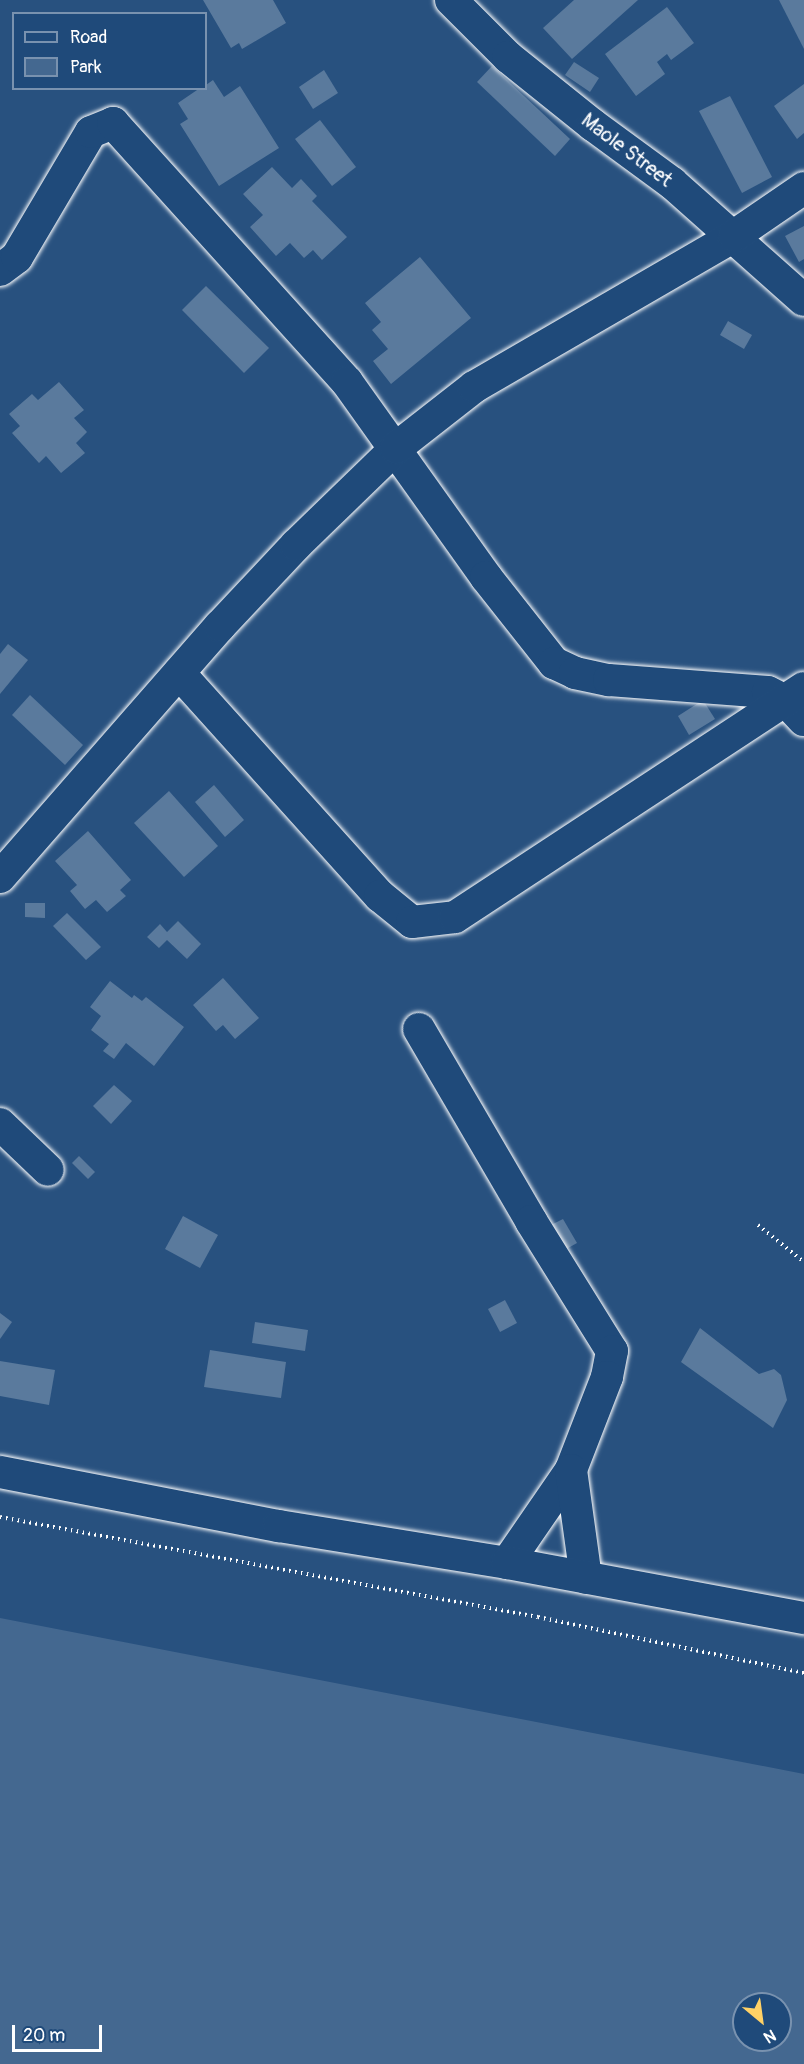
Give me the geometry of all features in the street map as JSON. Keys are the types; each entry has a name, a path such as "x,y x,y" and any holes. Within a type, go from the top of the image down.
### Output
{"street":[{"name":"Maole Street","path":"451,0 508,57 593,125 672,183 804,300"},
{"path":"0,270 17,257 91,132 113,123 347,382 486,577 554,663 575,673 609,680 768,692 798,703"},
{"path":"0,877 179,673 296,545 396,448 474,387 734,236 804,188"},
{"path":"179,673 380,896 412,922 455,917 798,703"},
{"path":"419,1029 531,1221 612,1351 607,1377 571,1470 507,1563"},
{"path":"0,1124 48,1170"},
{"path":"571,1470 586,1578"},
{"path":"0,1472 279,1526 507,1563 804,1618"}],"path":[{"path":"758,1225 804,1262"},
{"path":"0,1516 538,1617 804,1673"}],"green space":[{"path":"0,1618 804,1774 804,2064 0,2064"}],"building":[{"path":"203,0 273,0 286,23 242,49 239,43 231,48"},
{"path":"574,0 638,0 572,59 543,28"},
{"path":"779,0 804,0 804,49"},
{"path":"667,7 694,43 671,60 667,54 657,62 665,74 636,96 605,54"},
{"path":"574,62 599,78 590,92 565,75"},
{"path":"492,66 570,139 555,156 477,82"},
{"path":"324,70 338,93 313,109 299,87"},
{"path":"213,80 224,97 240,86 279,148 219,186 180,124 188,119 178,103 197,90 207,90 207,84"},
{"path":"804,84 804,133 797,139 774,106"},
{"path":"730,96 772,177 742,193 699,111"},
{"path":"320,120 356,167 332,186 295,139"},
{"path":"272,167 292,188 301,179 317,196 312,201 347,237 322,260 313,250 304,258 290,243 276,256 250,227 263,215 243,194"},
{"path":"804,226 804,259 799,262 785,236"},
{"path":"420,257 471,318 391,384 373,361 388,349 372,330 381,322 365,303"},
{"path":"206,286 269,348 244,373 182,310"},
{"path":"728,321 752,335 744,349 720,335"},
{"path":"59,382 84,410 74,418 87,432 76,443 85,453 61,473 46,456 39,463 12,433 20,426 9,414 32,394 38,400"},
{"path":"8,644 28,660 0,694 0,654"},
{"path":"30,695 83,745 65,765 12,715"},
{"path":"703,700 715,719 689,735 678,716"},
{"path":"214,785 244,820 225,837 195,802"},
{"path":"169,791 218,846 184,877 134,823"},
{"path":"88,831 131,880 120,890 126,896 107,912 96,900 85,909 70,891 77,885 55,861"},
{"path":"25,903 45,903 45,918 25,917"},
{"path":"67,913 101,947 86,960 53,926"},
{"path":"178,921 201,944 187,959 167,940 159,948 147,937 160,924 167,932"},
{"path":"223,978 259,1018 235,1039 223,1025 216,1031 193,1005"},
{"path":"110,981 132,998 134,995 142,1001 146,997 184,1027 154,1066 126,1043 114,1059 103,1051 109,1044 91,1030 101,1016 90,1007"},
{"path":"114,1085 132,1101 111,1124 93,1106"},
{"path":"79,1156 95,1172 88,1179 72,1163"},
{"path":"183,1216 218,1235 200,1268 165,1249"},
{"path":"563,1219 577,1243 561,1252 547,1227"},
{"path":"505,1300 517,1323 500,1332 488,1309"},
{"path":"0,1313 12,1322 0,1339"},
{"path":"255,1322 308,1330 305,1351 252,1343"},
{"path":"700,1328 759,1374 774,1369 781,1375 787,1400 773,1428 681,1362"},
{"path":"210,1350 286,1362 281,1398 204,1387"},
{"path":"0,1361 55,1370 49,1405 0,1396"}]}
